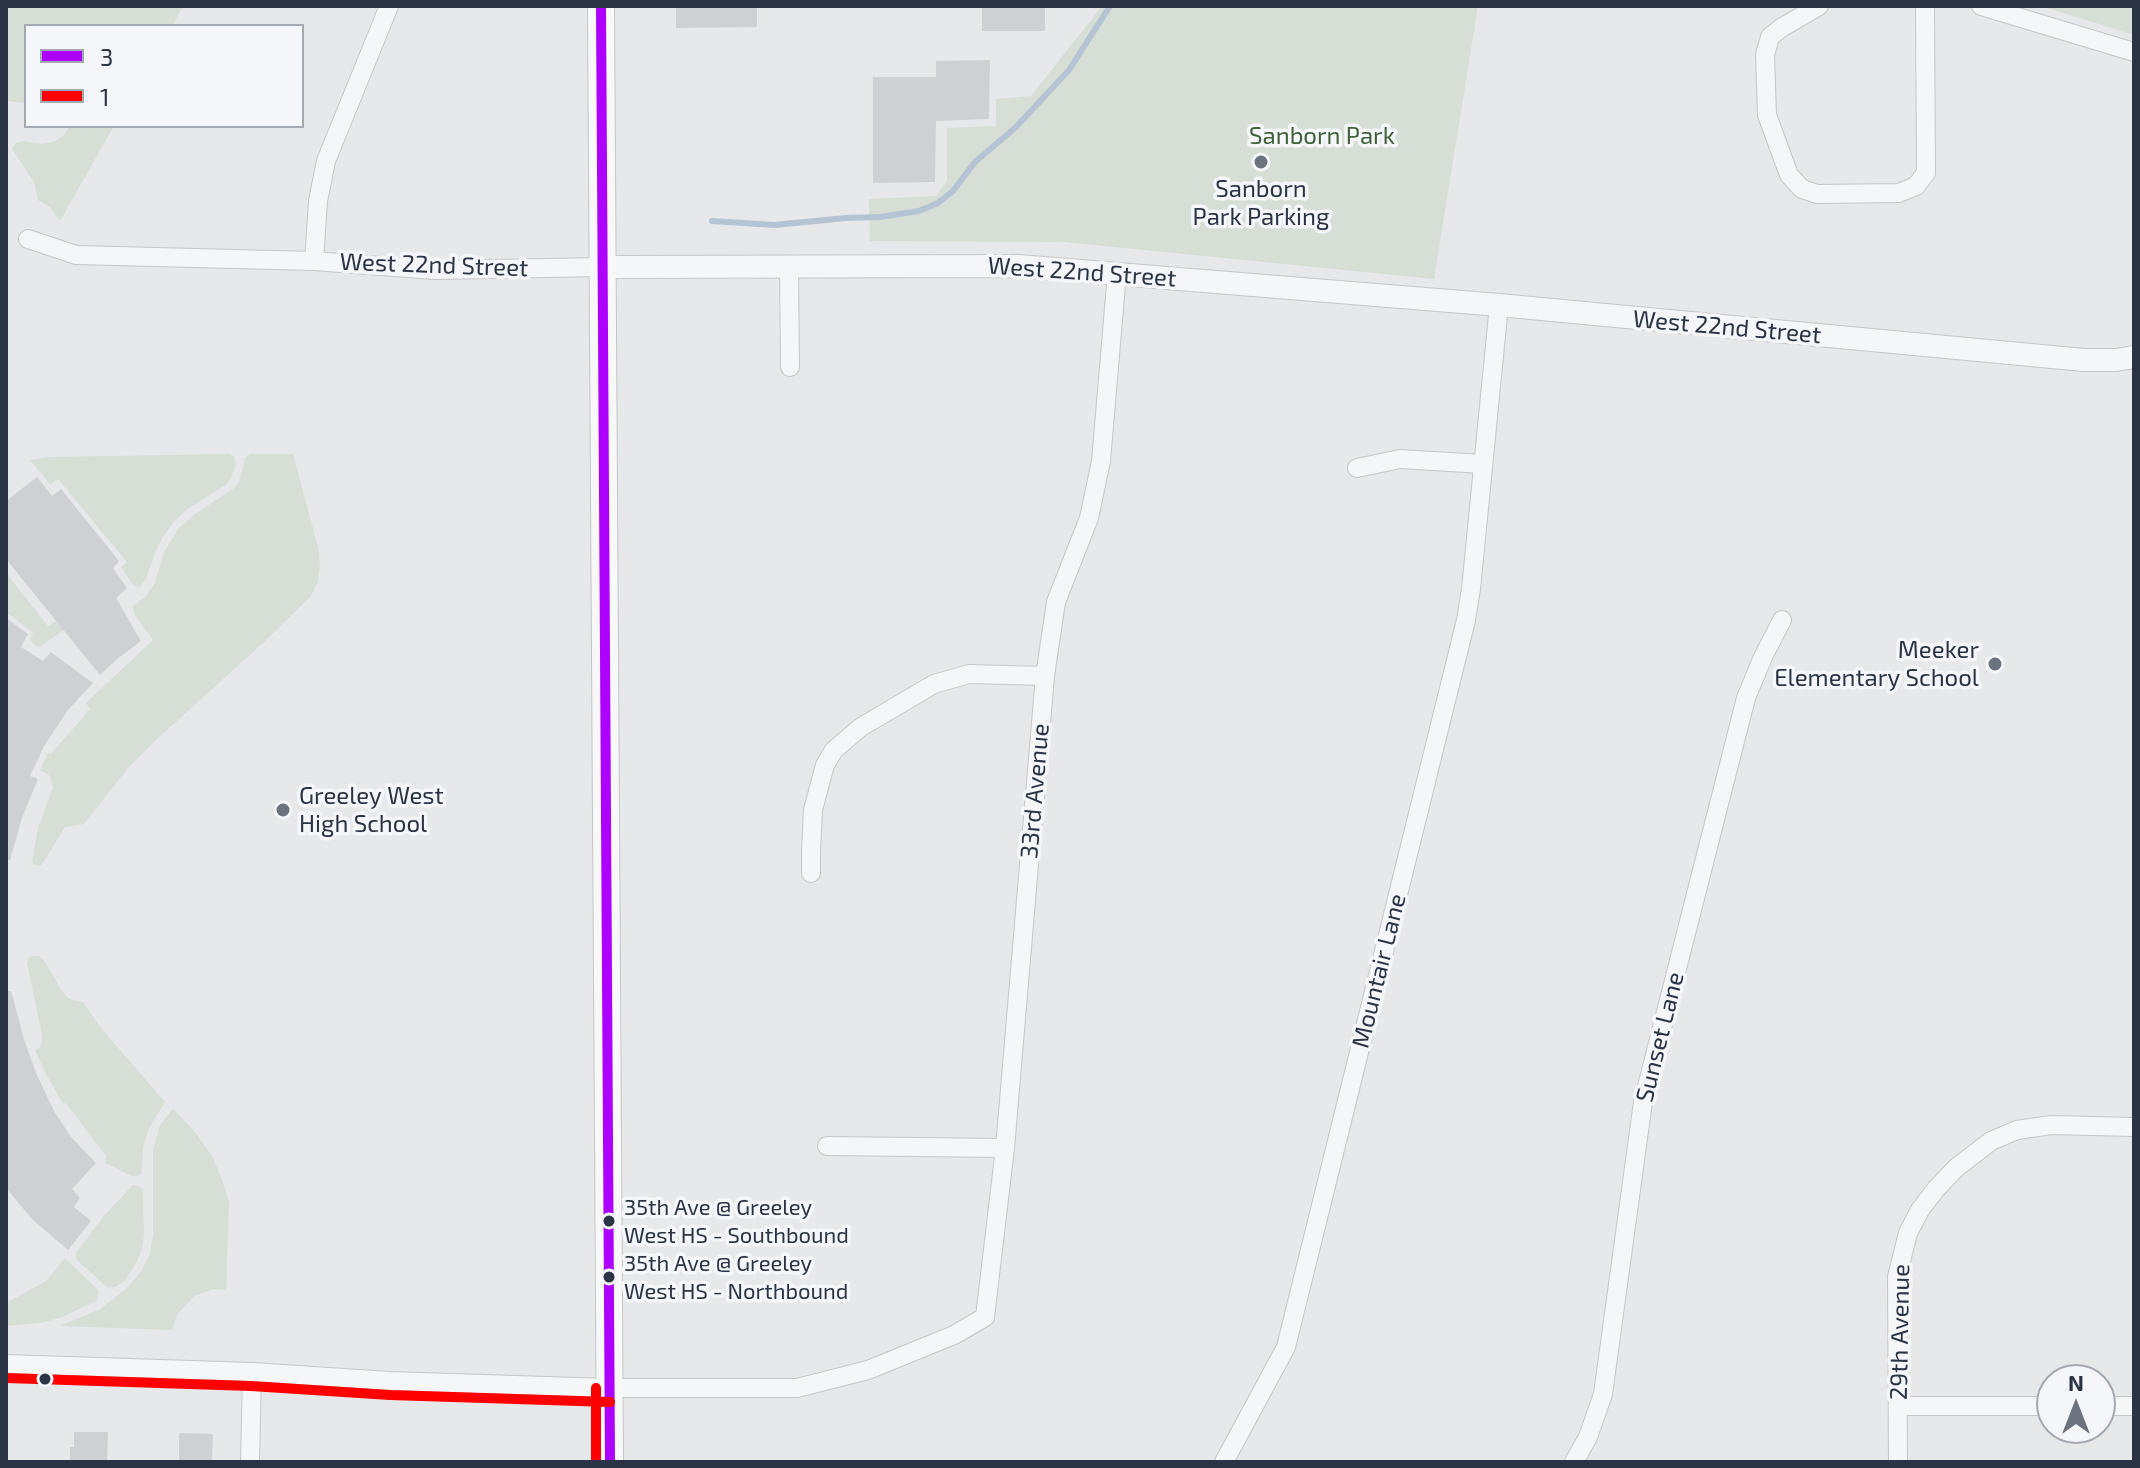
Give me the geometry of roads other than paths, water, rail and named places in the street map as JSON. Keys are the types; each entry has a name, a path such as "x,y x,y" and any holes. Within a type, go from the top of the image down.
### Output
{"main road":[{"path":"601,6 610,1462"}],"street":[{"path":"314,261 318,201 326,161 389,6"},
{"path":"1819,6 1770,37 1765,55 1767,115 1771,127 1789,175 1802,189 1817,194 1899,193 1916,186 1926,173 1925,6"},
{"path":"1981,6 2134,52"},
{"name":"West 22nd Street","path":"28,239 76,255 314,261 435,270 1019,266 1499,305 2084,360 2134,357"},
{"path":"789,267 790,367"},
{"name":"33rd Avenue","path":"610,1388 797,1388 868,1370 954,1335 985,1317 1005,1148 1045,676 1056,602 1089,518 1101,461 1117,273"},
{"name":"Mountair Lane","path":"1224,1462 1286,1347 1466,620 1499,305"},
{"path":"1357,468 1400,459 1483,464"},
{"name":"Sunset Lane","path":"1574,1462 1588,1437 1603,1394 1643,1102 1746,698 1782,620"},
{"path":"811,873 813,810 825,765 834,750 861,727 934,684 969,674 1045,676"},
{"name":"29th Avenue","path":"1898,1462 1897,1277 1908,1233 1920,1210 1956,1168 1991,1141 2017,1130 2051,1125 2134,1127"},
{"path":"827,1146 1005,1148"},
{"path":"6,1364 610,1388"},
{"path":"250,1462 252,1372"},
{"path":"1899,1406 2036,1406"}],"waterway":[{"path":"712,221 774,225 880,217 919,211 938,203 953,191 975,162 1016,127 1069,70 1110,6"}],"place":[{"name":"Sanborn Park Parking","path":"1261,162"},
{"name":"Meeker Elementary School","path":"1995,664"},
{"name":"Greeley West High School","path":"283,810"},
{"name":"35th Ave @ Greeley West HS - Southbound","path":"609,1221"},
{"name":"35th Ave @ Greeley West HS - Northbound","path":"609,1277"}],"park label":[{"name":"Sanborn Park","path":"1322,136"}]}
